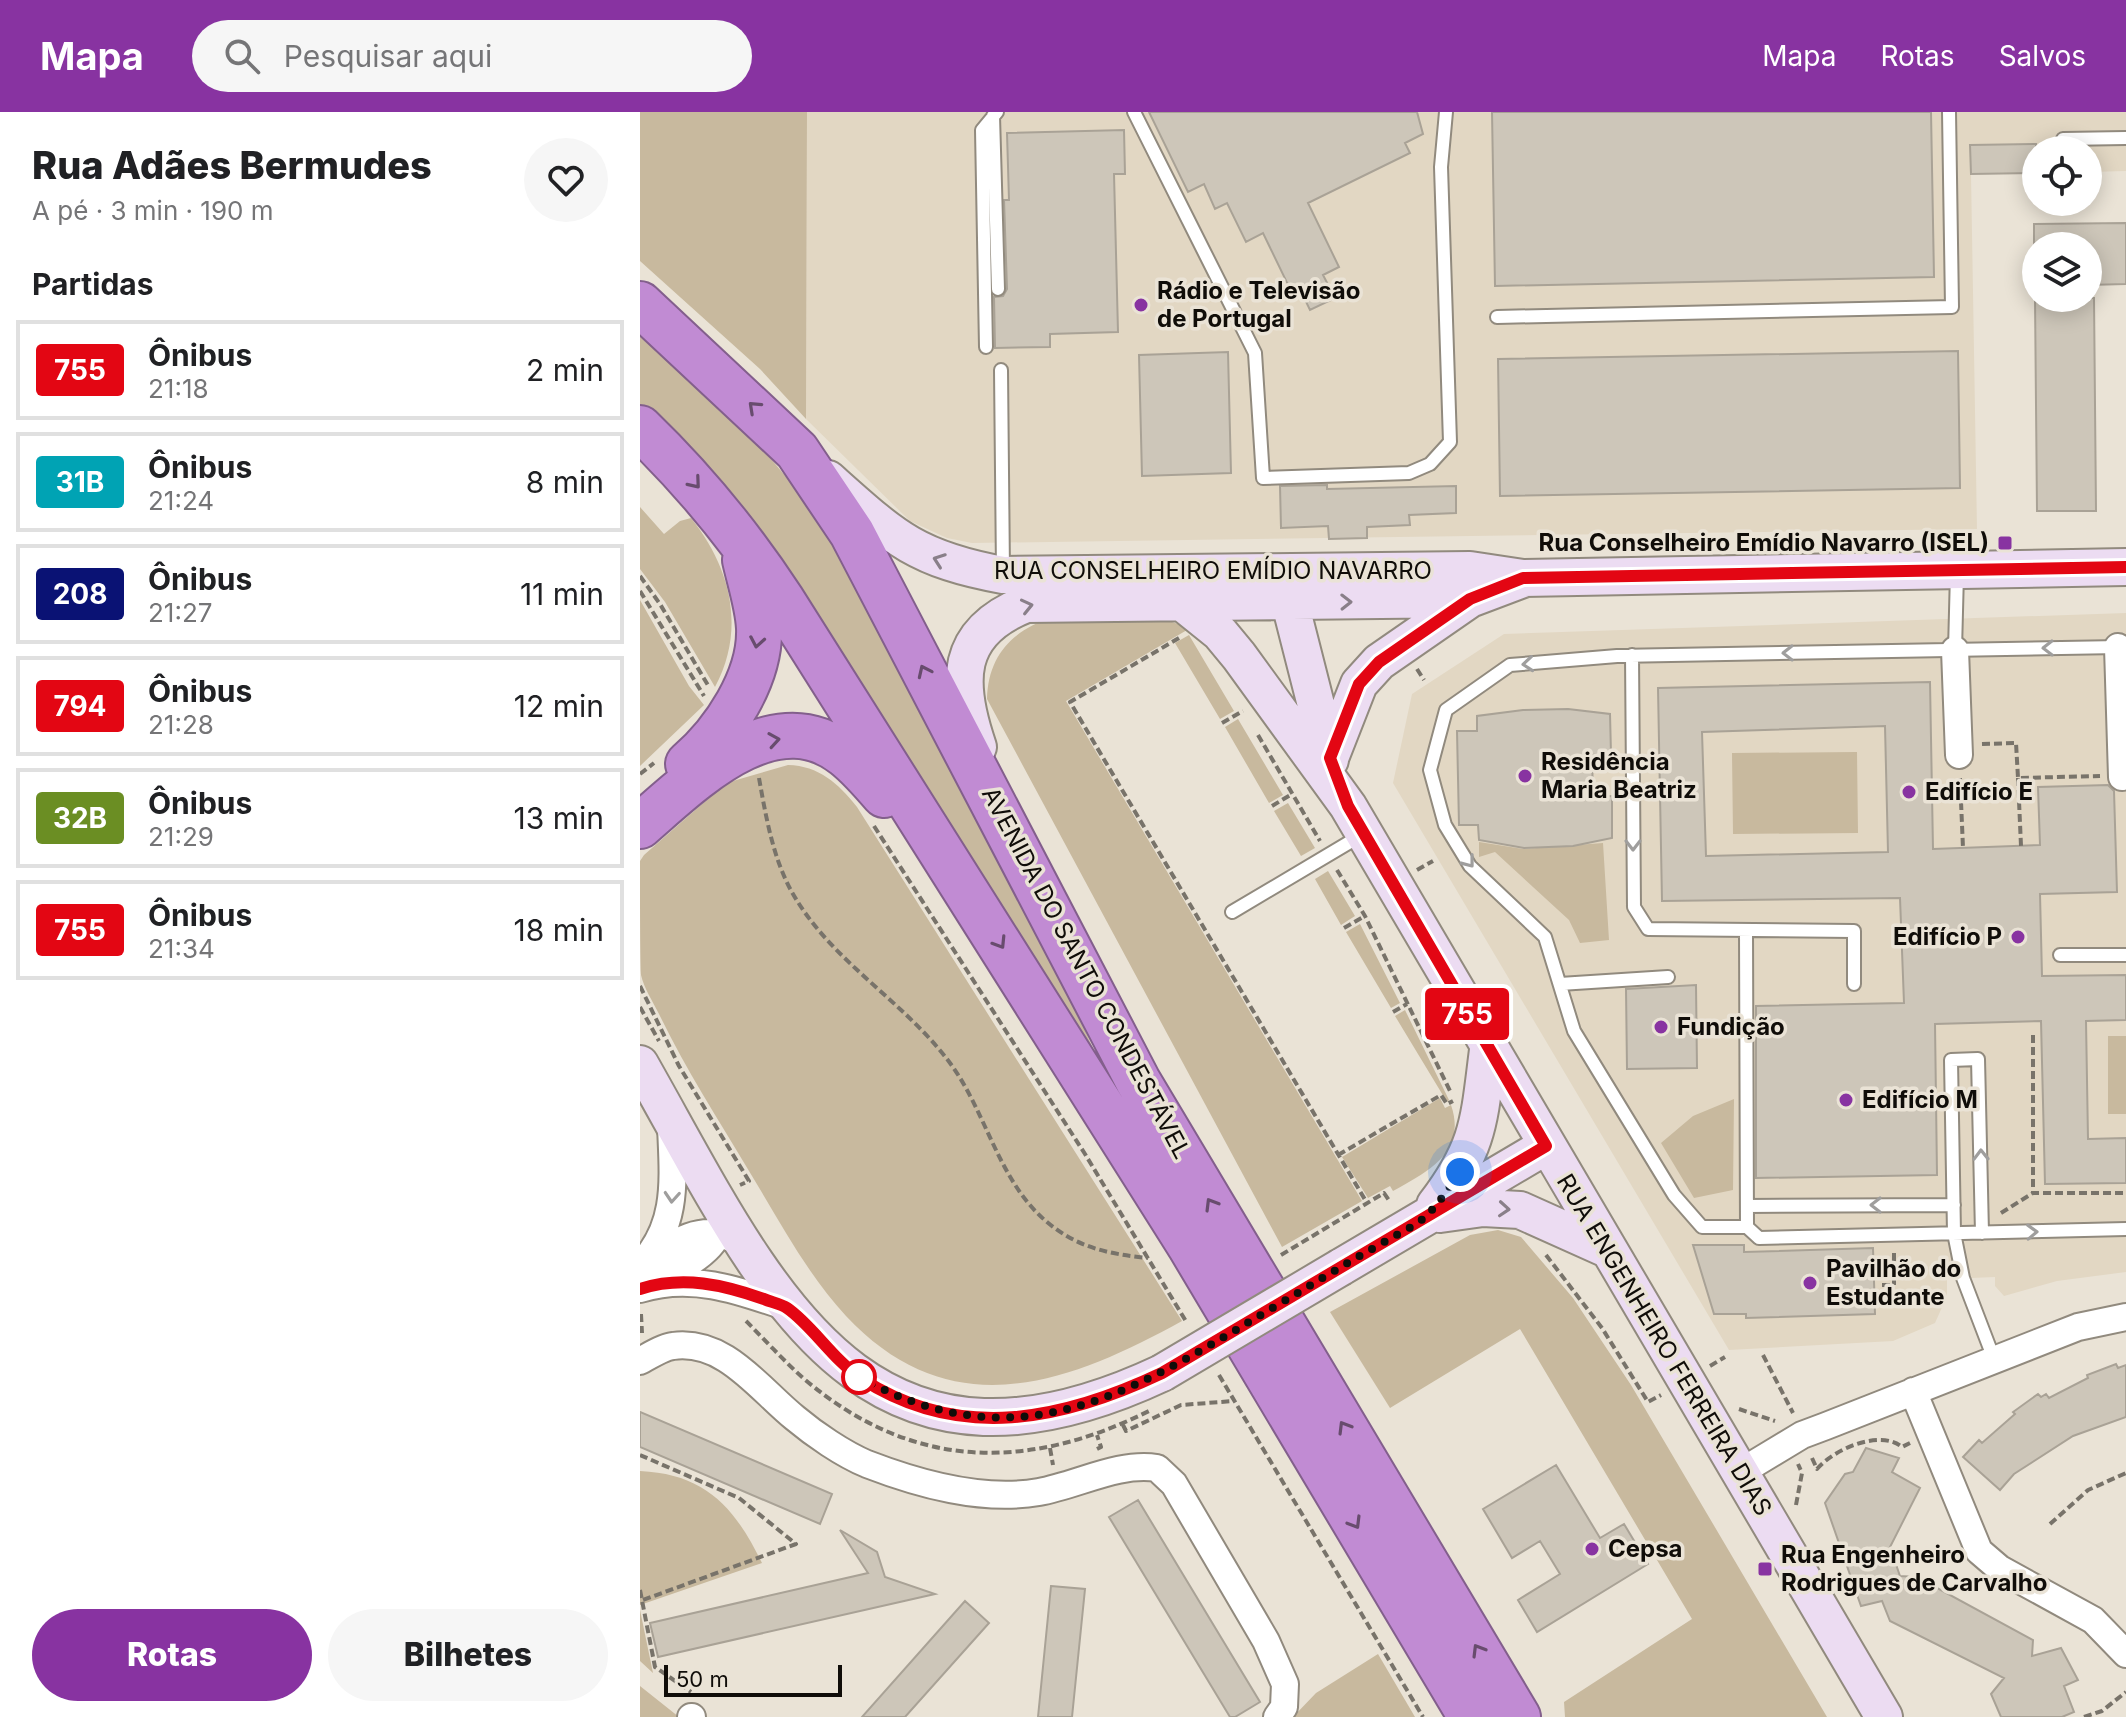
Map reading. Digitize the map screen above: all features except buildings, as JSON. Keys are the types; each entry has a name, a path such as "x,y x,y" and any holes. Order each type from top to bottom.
{"highway":[{"name":"AVENIDA DO SANTO CONDESTÁVEL","path":"640,304 797,451 875,572 943,711 1001,813 1138,1081 1518,1717"},
{"name":"AVENIDA DO SANTO CONDESTÁVEL","path":"640,428 688,475 741,538 1190,1246 1471,1717"},
{"path":"640,826 712,764 736,724 759,629 741,538"},
{"path":"640,803 736,724"},
{"path":"736,724 776,738 799,738 844,753 958,877"}],"street":[{"name":"RUA CONSELHEIRO EMÍDIO NAVARRO","path":"797,451 884,529 920,553 958,567 1003,575 1259,588 1290,603 1470,599 1523,578"},
{"name":"RUA CONSELHEIRO EMÍDIO NAVARRO","path":"1001,813 966,713 962,684 976,637 993,620 1026,604 1052,601 1184,604 1259,588 1470,570 1523,578 2126,567"},
{"name":"RUA ENGENHEIRO FERREIRA DIAS","path":"1259,588 1248,700 1356,820"},
{"path":"1330,758 1359,684 1379,662 1470,599"},
{"name":"RUA ENGENHEIRO FERREIRA DIAS","path":"1290,603 1330,758 1356,820 1607,1249 1701,1375 1739,1473 1884,1717"},
{"path":"1184,604 1220,633 1248,700"},
{"path":"2122,647 2122,777"},
{"path":"1955,650 1959,750"},
{"path":"640,1064 671,1119 727,1197 749,1253 787,1307 820,1343 861,1378 902,1400 950,1414 989,1418 1071,1410 1111,1397 1162,1373 1341,1267 1413,1206 1460,1172 1477,1133 1488,1050"},
{"path":"642,1277 670,1218 673,1193 671,1119"},
{"path":"1413,1206 1546,1146"},
{"path":"642,1277 702,1255 727,1197"},
{"path":"1413,1206 1520,1210 1607,1249"},
{"path":"642,1277 726,1286 787,1307"},
{"path":"1739,1473 1789,1443 1913,1391 2078,1327 2126,1317"},
{"path":"640,1361 672,1346 708,1349 735,1364 796,1419 862,1462 908,1479 968,1492 1035,1493 1126,1468 1157,1468 1174,1484 1266,1641 1285,1684 1284,1707 1277,1717"},
{"path":"1913,1391 1979,1551 2000,1569 2093,1620 2126,1654"}],"lane":[{"path":"1134,112 1255,353 1263,478 1409,473 1430,464 1450,442 1441,167 1446,112"},
{"path":"1497,317 1952,307 1949,112"},
{"path":"995,114 998,289"},
{"path":"986,347 982,130 995,114"},
{"path":"2102,138 2126,138"},
{"path":"1001,370 1003,575"},
{"path":"1955,650 1957,570"},
{"path":"2122,647 1632,655 1510,665 1446,710 1430,770 1451,835 1470,866 1545,937 1574,1031 1674,1195 1702,1227 1747,1227 1759,1238 2126,1229"},
{"path":"1632,655 1634,907 1648,929 1854,931 1854,984"},
{"path":"1232,912 1329,855 1356,820"},
{"path":"1746,930 1747,1227"},
{"path":"2060,955 2126,955"},
{"path":"1560,984 1668,977"},
{"path":"1982,1233 1978,1059 1951,1060 1954,1233 1963,1278 1994,1359"},
{"path":"1747,1206 1954,1205"}],"path":[{"path":"640,576 660,604 704,682 736,724 757,769 778,862 807,917 839,952 925,1032 951,1064 1026,1201 1047,1222 1087,1247 1111,1255 1148,1258"},
{"path":"640,591 711,708 736,724"},
{"path":"1174,641 1070,702 1367,1203"},
{"path":"1222,723 1248,700 1292,794 1365,916 1456,1103"},
{"path":"1959,750 2016,743 2021,846"},
{"path":"640,774 655,762"},
{"path":"2018,778 2092,776"},
{"path":"1961,790 1963,848"},
{"path":"1272,806 1292,794"},
{"path":"873,825 1190,1328"},
{"path":"1344,928 1365,916"},
{"path":"1393,1012 1407,1004"},
{"path":"640,1007 718,1145"},
{"path":"2033,1035 2033,1193"},
{"path":"1338,1155 1441,1095 1447,1104"},
{"path":"1252,1272 1384,1193 1389,1203 1413,1206"},
{"path":"1982,1233 1999,1214 2033,1193 2126,1193"},
{"path":"1882,1285 1894,1285 1895,1235"},
{"path":"1546,1254 1602,1328 1648,1402 1701,1375 1725,1357"},
{"path":"1212,1364 1423,1717"},
{"path":"1123,1424 1126,1431 1181,1405 1234,1401"},
{"path":"1734,1405 1745,1413 1777,1422 1802,1473 1796,1506 1799,1516"},
{"path":"640,1455 739,1498 796,1544 641,1601"},
{"path":"2050,1524 2088,1490 2126,1473"},
{"path":"640,1590 655,1667 695,1711"},
{"path":"2084,1717 2102,1711 2126,1692"}],"shaded area":[{"path":"640,112 807,112 806,419 760,369 640,261"},
{"path":"807,112 2126,112 2126,171 2102,172 2102,136 2022,136 2022,173 1971,174 1977,529 972,543 947,538 910,521 806,419"},
{"path":"640,332 755,440 840,541 1061,978 1112,1090 640,415"},
{"path":"640,507 664,534 680,521 691,518 716,557 730,600 732,621 725,665 715,687 665,602 640,569"},
{"path":"640,600 689,686 704,705 640,766"},
{"path":"2126,613 2126,1272 2057,1281 2004,1296 1995,1286 1995,1277 1947,1279 1947,1296 1935,1323 1893,1341 1729,1350 1393,783 1412,694 1504,634"},
{"path":"1053,617 1144,617 1177,624 1187,630 1066,701 1362,1201 1282,1247 987,699 992,670 1005,647 1026,629"},
{"path":"1189,635 1234,711 1220,719 1175,643"},
{"path":"1238,719 1283,795 1269,803 1225,727"},
{"path":"1857,752 1858,833 1733,834 1732,753"},
{"path":"788,765 827,777 857,807 1182,1321 1096,1363 1053,1377 1011,1384 968,1383 927,1373 886,1351 846,1316 806,1265 691,1074 641,975 640,861 644,855 726,783"},
{"path":"1288,803 1315,848 1301,856 1274,811"},
{"path":"1479,842 1523,849 1603,843 1609,940 1580,943 1569,920 1495,852 1479,857"},
{"path":"1328,871 1355,916 1341,925 1315,879"},
{"path":"1360,924 1400,1003 1391,1008 1346,932"},
{"path":"1405,1010 1449,1100 1447,1102 1395,1016"},
{"path":"2108,1036 2126,1036 2126,1114 2108,1114"},
{"path":"1440,1098 1445,1108 1451,1105 1455,1121 1454,1135 1442,1158 1420,1176 1393,1191 1390,1186 1368,1198 1342,1157"},
{"path":"1734,1099 1733,1190 1694,1198 1661,1143 1693,1116"},
{"path":"1498,1230 1521,1237 1573,1298 1631,1385 1827,1717 1565,1717 1564,1702 1692,1619 1520,1329 1390,1408 1330,1312 1470,1235"},
{"path":"640,1471 683,1479 716,1498 741,1526 762,1563 640,1605"},
{"path":"640,1610 653,1673 640,1661"},
{"path":"1378,1654 1415,1717 1293,1717 1316,1693"},
{"path":"640,1686 679,1717 640,1717"}],"bus line":[{"name":"755","path":"640,1289 669,1283 704,1283 726,1286 787,1307 820,1343 861,1378 902,1400 950,1414 989,1418 1029,1417 1071,1410 1111,1397 1162,1373 1546,1146 1348,806 1330,758 1359,684 1379,662 1470,599 1523,578 2126,567"}],"place":[{"name":"Rádio e Televisão de Portugal","path":"1141,305"},
{"name":"Rua Conselheiro Emídio Navarro (ISEL)","path":"2005,543"},
{"name":"Residência Maria Beatriz","path":"1525,776"},
{"name":"Edifício E","path":"1909,792"},
{"name":"Edifício P","path":"2018,937"},
{"name":"Fundição","path":"1661,1027"},
{"name":"Edifício M","path":"1846,1100"},
{"name":"Pavilhão do Estudante","path":"1810,1283"},
{"name":"Cepsa","path":"1592,1549"},
{"name":"Rua Engenheiro Rodrigues de Carvalho","path":"1765,1569"}],"route":[{"path":"859,1377 902,1400 950,1414 989,1418 1029,1417 1071,1410 1111,1397 1162,1373 1427,1216 1460,1172"}]}
